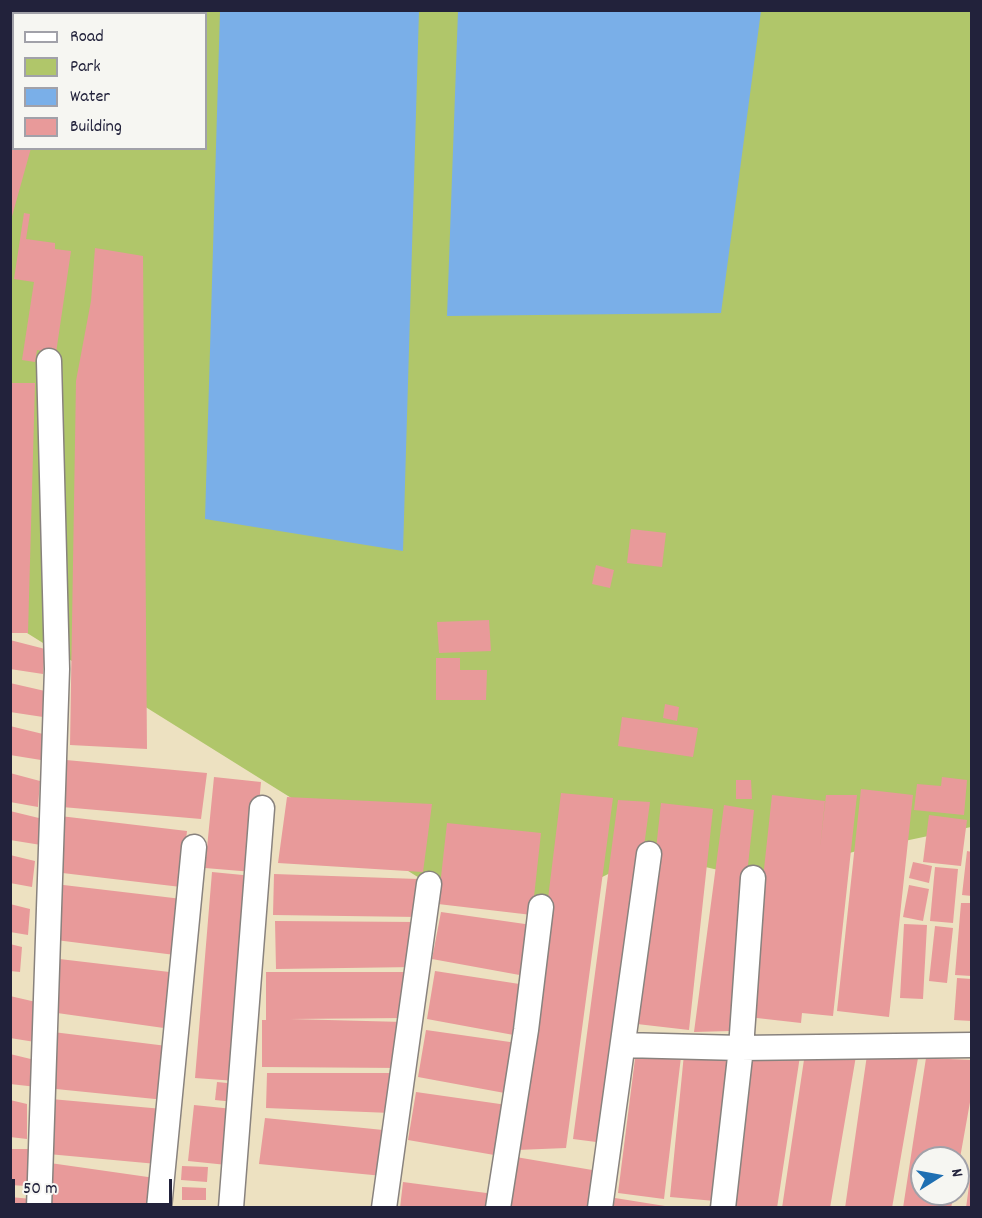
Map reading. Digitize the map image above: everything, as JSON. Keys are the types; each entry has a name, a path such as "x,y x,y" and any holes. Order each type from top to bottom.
{"street":[{"path":"39,1208 57,669 49,361"},
{"path":"231,1208 262,808"},
{"path":"159,1208 194,847"},
{"path":"600,1208 649,854"},
{"path":"723,1208 741,1048 753,878"},
{"path":"384,1208 429,884"},
{"path":"498,1208 526,1030 541,907"},
{"path":"622,1046 741,1048 972,1045"}],"green space":[{"path":"10,11 971,11 971,827 857,851 753,878 649,854 541,907 429,884 11,623"}],"water":[{"path":"220,11 419,11 403,551 205,519"},
{"path":"458,11 761,11 721,313 447,316"}],"building":[{"path":"10,135 12,136 12,150 30,150 11,220"},
{"path":"24,213 30,214 26,239 55,243 55,249 71,251 56,353 37,350 35,362 22,360 34,282 14,279"},
{"path":"95,248 143,256 147,749 70,745 76,381 91,301"},
{"path":"10,383 35,383 28,633 10,633"},
{"path":"631,529 666,533 662,567 627,563"},
{"path":"596,565 614,570 610,588 592,584"},
{"path":"489,620 491,651 439,653 437,622"},
{"path":"10,640 45,649 43,674 10,669"},
{"path":"436,658 460,658 460,670 487,670 486,700 436,700"},
{"path":"10,683 45,691 43,717 10,712"},
{"path":"665,704 679,707 677,721 663,718"},
{"path":"622,717 698,728 693,757 618,746"},
{"path":"10,726 43,734 41,760 10,755"},
{"path":"66,760 207,773 201,819 62,807"},
{"path":"10,773 40,781 38,807 10,802"},
{"path":"214,777 261,782 253,872 205,868"},
{"path":"942,777 967,780 964,815 914,810 917,784 941,786"},
{"path":"736,780 751,780 752,799 736,799"},
{"path":"861,789 913,795 889,1017 837,1011"},
{"path":"561,793 613,798 566,1148 517,1150"},
{"path":"772,795 825,801 820,848 826,795 857,795 833,1016 802,1013 801,1023 748,1017"},
{"path":"287,797 432,804 423,872 278,863"},
{"path":"618,800 650,802 604,1143 573,1139"},
{"path":"661,803 713,809 689,1030 637,1024"},
{"path":"724,805 754,810 730,1031 694,1032"},
{"path":"10,811 43,819 41,845 10,840"},
{"path":"929,815 967,820 961,866 923,862"},
{"path":"60,816 187,831 181,887 54,872"},
{"path":"447,823 541,833 532,915 438,904"},
{"path":"967,851 972,852 972,896 962,895"},
{"path":"10,855 35,861 32,887 10,883"},
{"path":"913,862 932,866 929,883 909,878"},
{"path":"935,867 958,869 953,923 930,921"},
{"path":"212,872 253,876 236,1081 195,1078"},
{"path":"274,874 418,879 418,917 273,915"},
{"path":"55,884 182,899 175,955 48,939"},
{"path":"909,885 929,889 923,921 903,917"},
{"path":"961,903 972,903 972,976 955,975"},
{"path":"10,904 30,909 28,935 10,932"},
{"path":"441,912 532,925 525,976 432,959"},
{"path":"275,921 417,922 415,967 276,969"},
{"path":"904,924 927,925 923,999 900,998"},
{"path":"935,926 953,928 947,983 929,981"},
{"path":"10,944 22,947 20,972 10,971"},
{"path":"51,958 178,973 171,1029 50,1012"},
{"path":"435,971 526,985 519,1036 427,1019"},
{"path":"266,972 407,972 405,1018 290,1019 404,1022 402,1068 262,1067 262,1020 266,1020"},
{"path":"957,978 972,979 972,1021 954,1020"},
{"path":"10,996 36,1002 35,1042 10,1038"},
{"path":"426,1030 517,1043 510,1094 418,1077"},
{"path":"53,1032 167,1046 165,1100 46,1088"},
{"path":"636,1051 681,1057 664,1199 618,1193"},
{"path":"805,1053 856,1056 830,1208 782,1208"},
{"path":"10,1054 39,1061 37,1087 10,1084"},
{"path":"684,1054 730,1059 715,1201 670,1197"},
{"path":"867,1055 918,1058 892,1208 845,1208"},
{"path":"747,1056 800,1056 777,1208 729,1208"},
{"path":"926,1058 972,1060 972,1091 962,1146 913,1146"},
{"path":"267,1073 396,1073 391,1113 266,1108"},
{"path":"217,1082 237,1084 235,1102 215,1100"},
{"path":"416,1092 507,1105 500,1156 408,1140"},
{"path":"51,1099 163,1109 157,1164 48,1154"},
{"path":"10,1100 27,1104 27,1139 10,1137"},
{"path":"194,1105 233,1109 227,1165 188,1161"},
{"path":"265,1118 393,1131 383,1176 259,1164"},
{"path":"10,1149 32,1149 26,1186 10,1185"},
{"path":"510,1156 604,1172 596,1208 507,1208"},
{"path":"910,1162 910,1206 951,1206 951,1208 903,1208"},
{"path":"50,1163 155,1178 151,1208 48,1208"},
{"path":"182,1166 208,1167 207,1182 181,1180"},
{"path":"970,1178 972,1208 966,1208 970,1206"},
{"path":"403,1182 494,1194 492,1208 400,1208"},
{"path":"182,1187 206,1188 206,1200 182,1200"},
{"path":"10,1197 32,1199 31,1208 10,1208"},
{"path":"615,1198 665,1206 665,1208 613,1208"}]}
